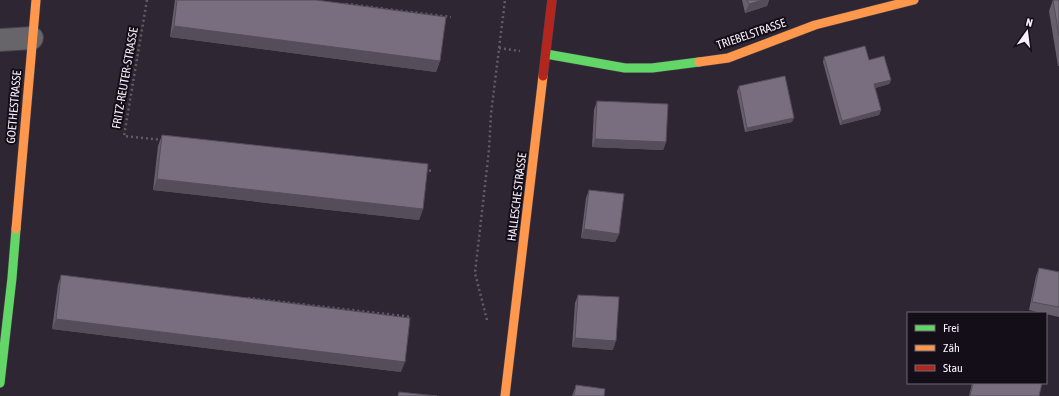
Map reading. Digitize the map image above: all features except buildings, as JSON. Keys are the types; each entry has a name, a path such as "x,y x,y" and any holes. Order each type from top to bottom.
{"street":[{"name":"GOETHESTRASSE","path":"0,383 12,278 36,0"},
{"name":"HALLESCHE STRASSE","path":"505,396 552,0"},
{"name":"TRIEBELSTRASSE","path":"546,54 625,68 652,68 728,58 815,25 914,0"},
{"path":"0,40 32,38"}],"path":[{"name":"FRITZ-REUTER-STRASSE","path":"147,0 124,136 164,140"},
{"path":"488,325 475,273 489,150 491,114 505,0"},
{"path":"344,4 451,17"},
{"path":"418,170 434,171"},
{"path":"241,297 412,317"}],"traffic: fast":[{"path":"546,54 625,68 652,68 699,62"},
{"path":"0,383 16,229"}],"traffic: slow":[{"path":"16,229 36,0"},
{"path":"699,62 728,58 815,25 914,0"},
{"path":"505,396 543,76"}],"traffic: jam":[{"path":"543,76 552,0"}]}
